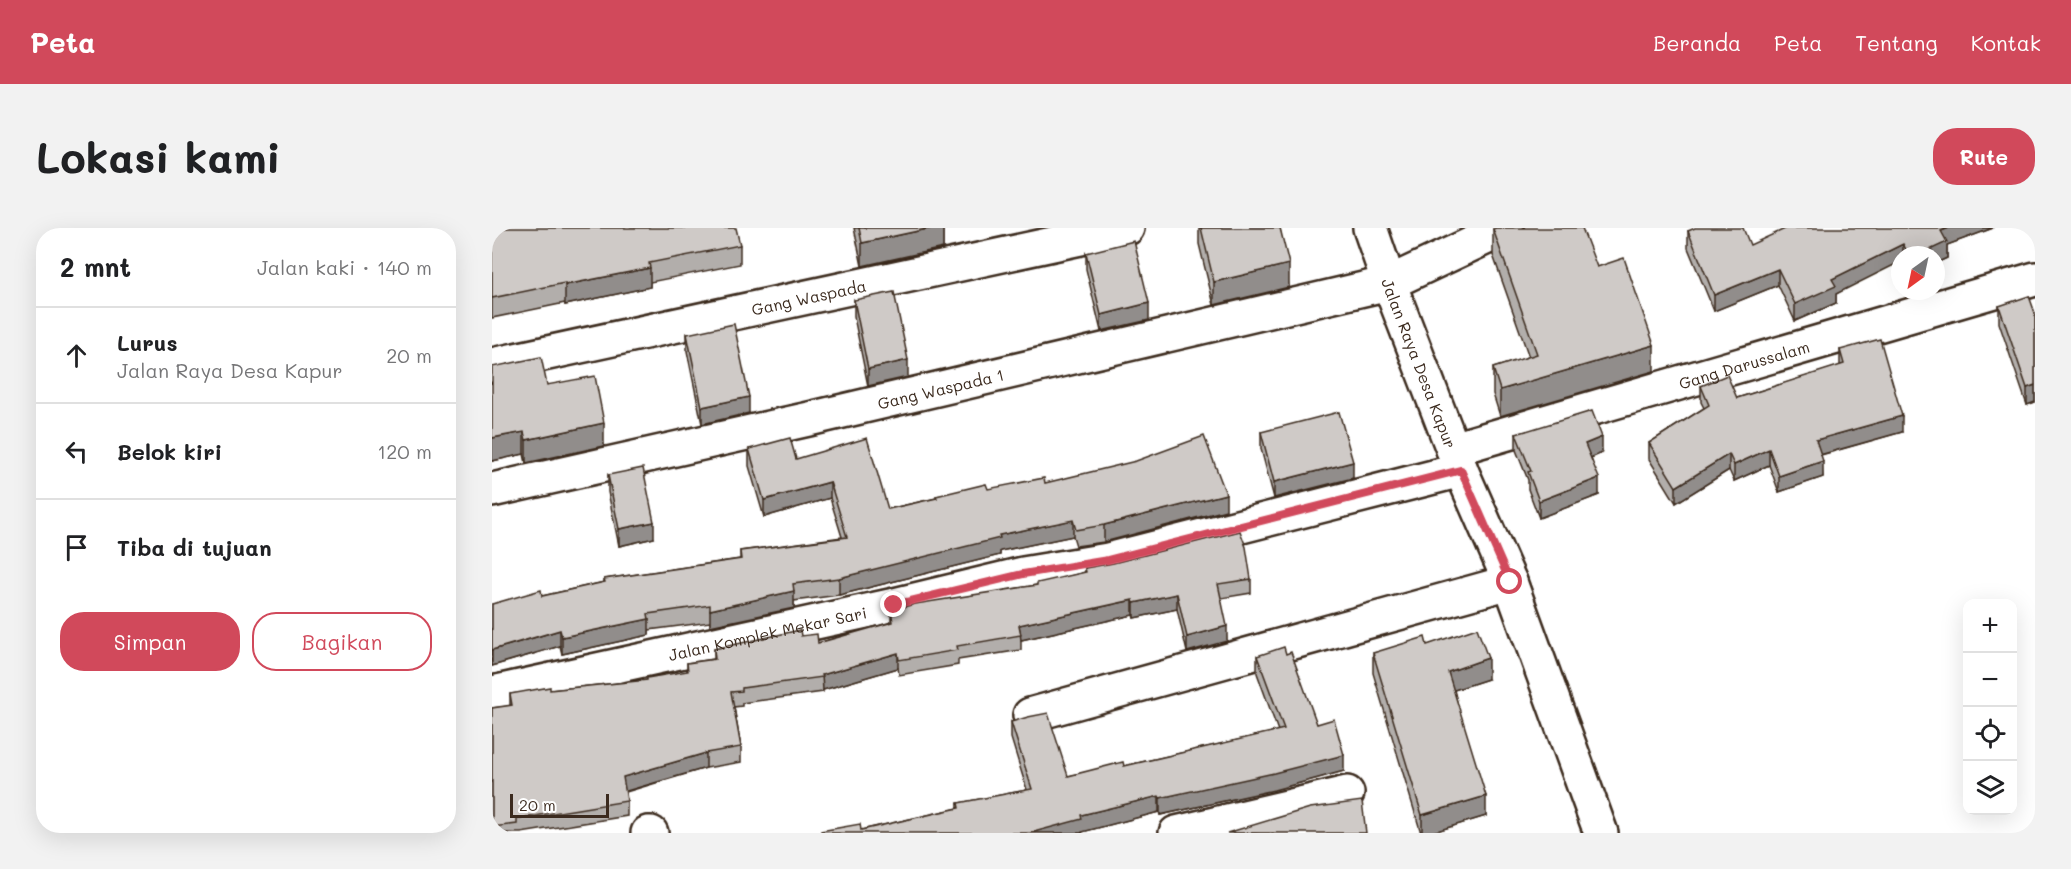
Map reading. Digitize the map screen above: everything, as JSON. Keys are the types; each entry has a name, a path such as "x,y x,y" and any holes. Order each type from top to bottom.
{"street":[{"name":"Gang Waspada","path":"492,365 1127,228"},
{"name":"Jalan Raya Desa Kapur","path":"1370,228 1457,459 1510,582 1601,833"},
{"name":"Gang Waspada 1","path":"492,490 809,419 1389,283 1506,228"},
{"name":"Gang Darussalam","path":"1457,459 2035,279"},
{"name":"Jalan Komplek Mekar Sari","path":"492,693 894,605 1023,574 1108,560 1457,459"},
{"path":"1029,715 1510,582"},
{"path":"1176,833 1347,793"}],"building":[{"path":"492,228 736,228 740,245 649,263 650,268 492,298"},
{"path":"859,228 932,228 862,243"},
{"path":"1201,228 1280,228 1289,264 1214,282"},
{"path":"1582,228 1597,267 1624,258 1654,345 1500,390 1493,368 1537,354 1493,229"},
{"path":"1695,228 1743,228 1750,245 1787,228 1949,228 1941,231 1947,242 1938,246 1904,246 1903,244 1891,246 1891,250 1832,279 1836,286 1795,304 1778,269 1714,295 1688,231"},
{"path":"1134,241 1149,303 1101,315 1086,253"},
{"path":"894,292 908,360 868,369 854,300"},
{"path":"2029,296 2035,313 2035,385 2027,388 1999,306"},
{"path":"734,324 749,397 702,407 687,334"},
{"path":"1880,339 1902,416 1816,440 1823,461 1779,476 1769,449 1734,465 1729,454 1676,487 1649,443 1709,405 1701,386 1727,375 1737,398 1844,364 1840,350"},
{"path":"541,357 547,385 595,376 604,423 526,440 524,432 492,438 492,367"},
{"path":"1592,411 1602,437 1585,444 1599,478 1539,501 1528,472 1531,471 1516,434"},
{"path":"1339,412 1353,462 1274,482 1261,432"},
{"path":"1204,436 1226,494 1104,525 1076,530 1073,520 999,535 1000,538 839,578 793,584 794,591 710,610 710,605 648,614 649,619 562,637 560,630 492,650 492,604 541,590 542,596 605,582 604,579 741,559 740,551 847,537 830,482 764,500 749,449 790,438 796,459 867,438 888,509 986,484 988,489 1044,478 1045,483 1136,461"},
{"path":"643,468 654,522 619,529 608,475"},
{"path":"1240,531 1246,547 1251,579 1218,584 1227,626 1187,637 1177,594 1134,603 1133,600 1019,625 1021,635 957,646 958,650 899,660 898,653 822,675 823,677 742,688 742,691 731,692 741,747 706,753 623,777 627,801 517,819 517,824 492,827 492,708 512,705 510,694 550,687 550,690 647,680 647,678 688,671 687,663 715,659 714,649 800,630 801,636 817,634 818,643 893,622 891,610 915,604 1037,585 1037,583 1086,572 1085,568"},
{"path":"1477,628 1488,658 1448,672 1486,796 1422,815 1373,653 1425,637 1427,645"},
{"path":"1284,647 1286,654 1291,652 1317,724 1334,719 1344,755 1274,773 1160,798 1159,796 1081,815 1082,819 1030,833 821,833 821,831 860,824 861,830 959,808 958,803 1032,789 1011,722 1028,717 1048,713 1068,776 1123,762 1124,766 1284,729 1257,656"},
{"path":"1362,801 1366,833 1227,833 1310,808"}],"route":[{"path":"894,605 1023,574 1108,560 1461,470 1510,582"}]}
